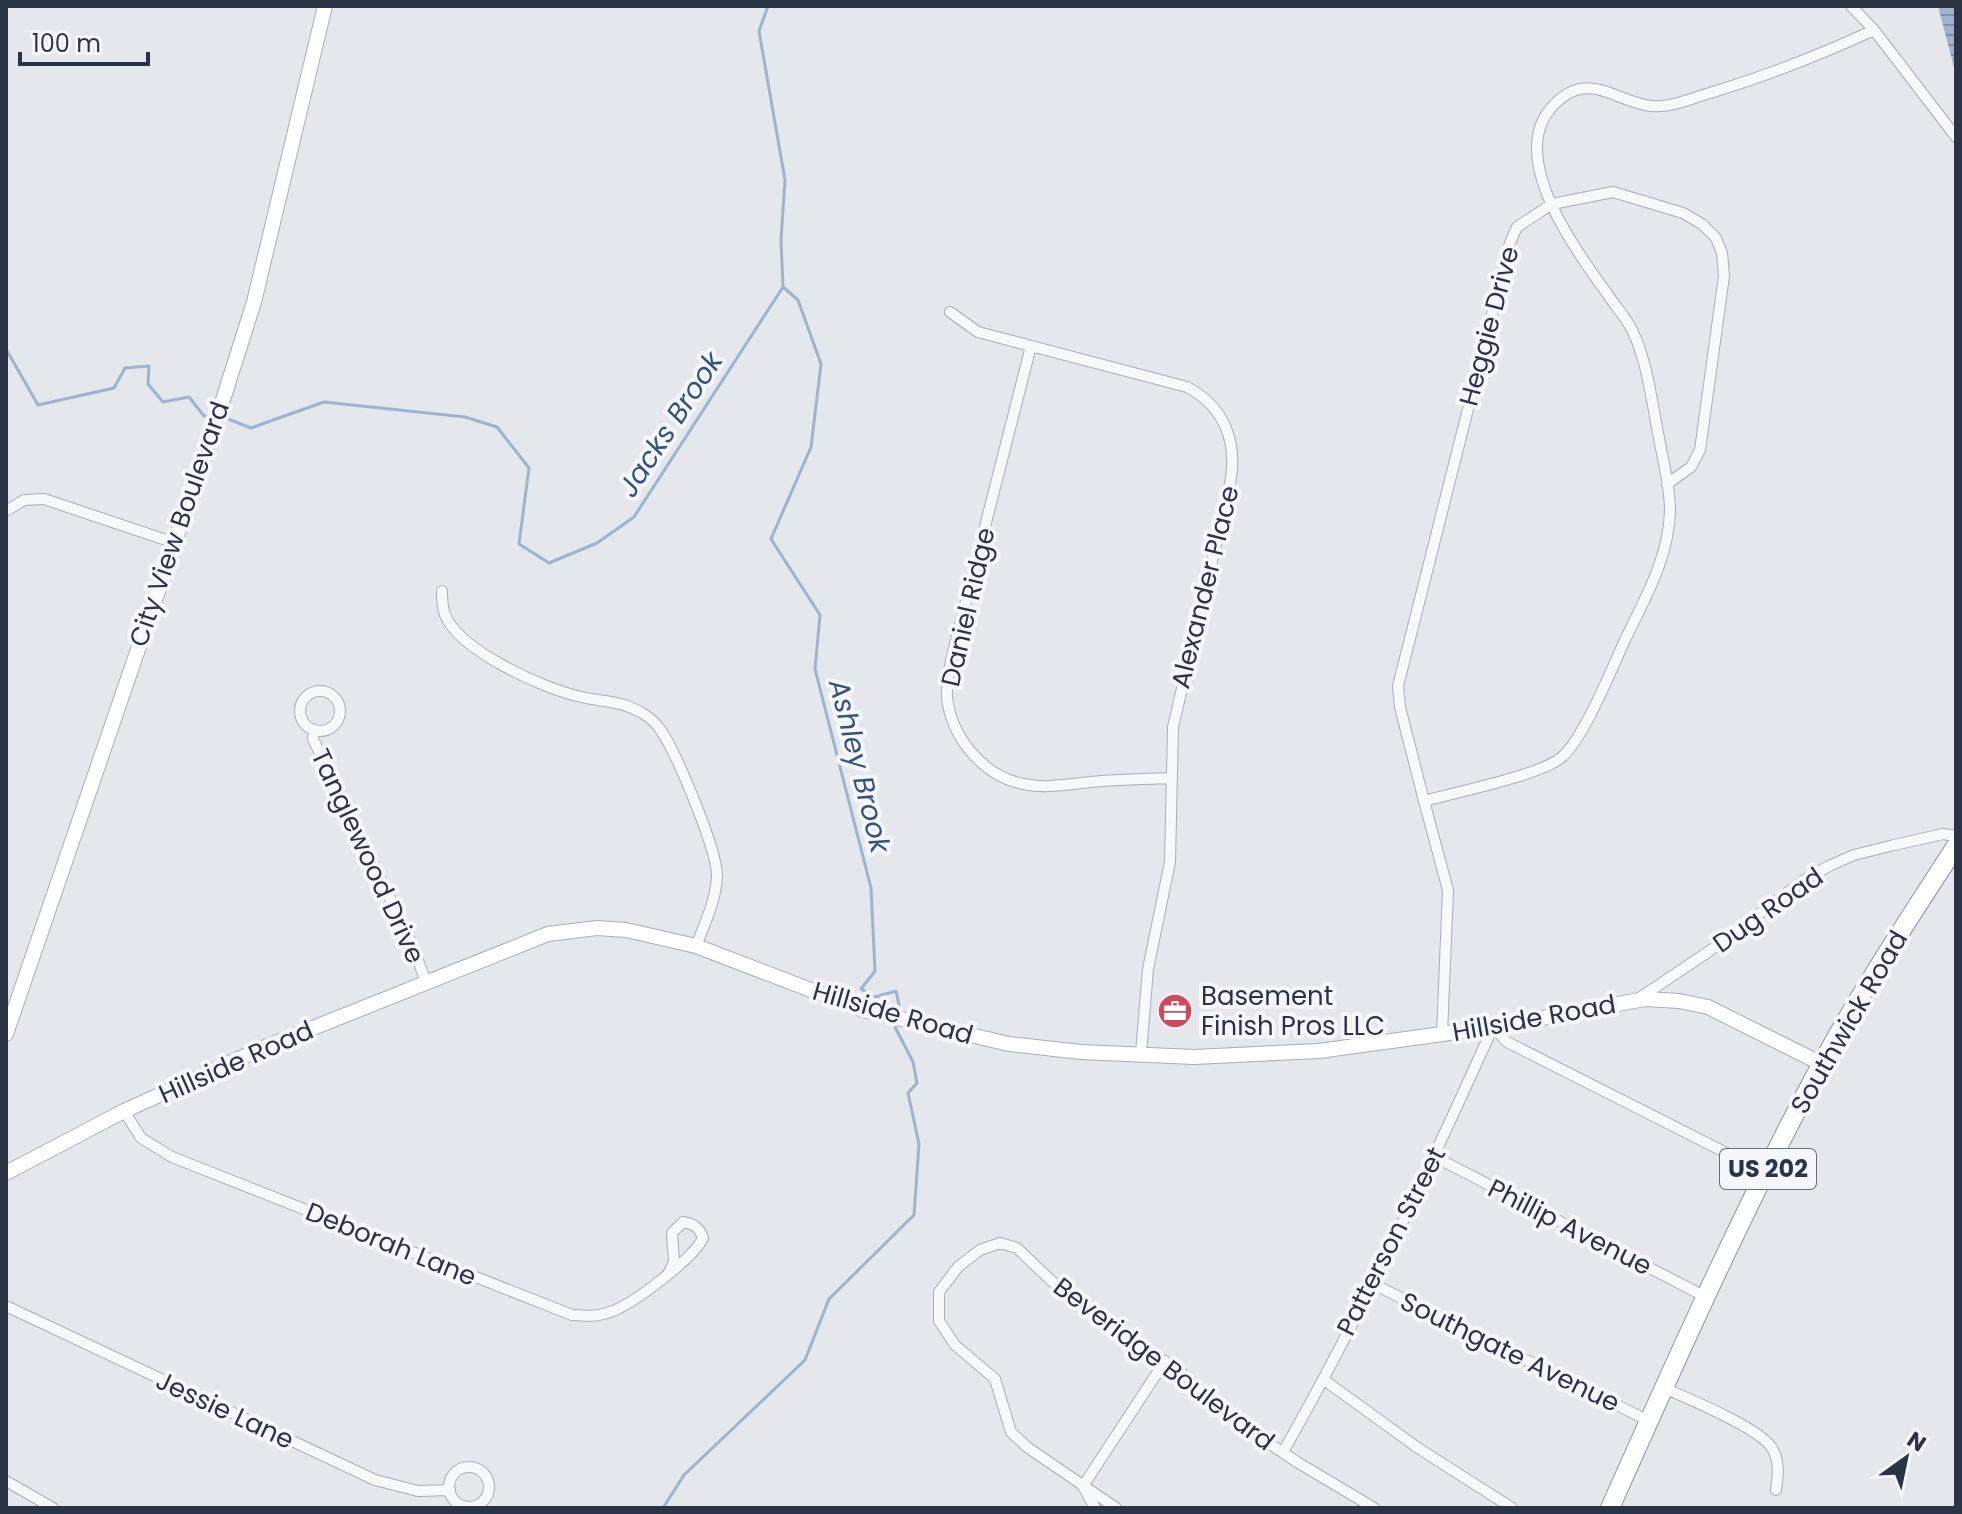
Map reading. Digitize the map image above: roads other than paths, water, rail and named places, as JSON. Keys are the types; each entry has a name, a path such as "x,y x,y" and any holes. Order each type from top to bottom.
{"highway":[{"name":"Southwick Road","path":"1610,1508 1706,1297 1822,1064 1865,988 1956,846"}],"street":[{"name":"City View Boulevard","path":"6,1034 254,302 325,6"},
{"path":"1851,6 1874,30 1956,137"},
{"path":"1424,801 1533,771 1565,754 1593,708 1658,571 1667,545 1670,507 1667,484 1648,384 1633,331 1589,269 1552,204 1538,172 1535,142 1545,116 1566,96 1594,89 1650,106 1672,104 1767,75 1874,30"},
{"name":"Heggie Drive","path":"1442,1034 1448,890 1400,707 1398,686 1510,243 1517,227 1552,204 1570,198 1613,192 1683,213 1702,224 1716,238 1722,253 1724,276 1700,450 1691,467 1667,484"},
{"name":"Alexander Place","path":"950,312 972,330 1187,387 1209,402 1228,429 1233,449 1233,469 1177,704 1172,738 1170,862 1148,969 1141,1053"},
{"name":"Daniel Ridge","path":"1031,346 951,660 947,694 952,718 961,739 982,762 1000,775 1024,784 1061,786 1092,781 1171,778"},
{"path":"6,511 24,500 44,499 172,542"},
{"path":"442,591 446,616 454,628 504,666 577,696 626,705 657,725 674,758 714,857 715,889 696,946"},
{"name":"Tanglewood Drive","path":"314,730 313,739 411,942 426,982"},
{"name":"Dug Road","path":"1637,1001 1807,878 1831,865 1854,855 1894,845 1943,834 1956,836"},
{"name":"Hillside Road","path":"6,1173 124,1111 258,1050 548,934 597,928 626,930 696,946 880,1014 1009,1044 1081,1052 1194,1057 1305,1052 1493,1027 1662,999 1696,1003 1727,1015 1822,1064"},
{"path":"1493,1027 1507,1042 1766,1173"},
{"name":"Patterson Street","path":"1283,1452 1324,1380 1435,1157 1493,1027"},
{"name":"Deborah Lane","path":"124,1111 141,1138 172,1157 572,1315 594,1316 617,1309 669,1272 699,1248 703,1238 700,1229 693,1224 683,1222 672,1233 674,1262 669,1272"},
{"name":"Phillip Avenue","path":"1435,1157 1706,1297"},
{"name":"Beveridge Boulevard","path":"1083,1486 1027,1447 1011,1432 995,1379 955,1345 939,1321 939,1292 958,1267 988,1246 1003,1243 1013,1246 1074,1300 1187,1377 1225,1414 1374,1508"},
{"name":"Southgate Avenue","path":"1371,1283 1649,1421"},
{"name":"Jessie Lane","path":"6,1306 375,1480 418,1491 450,1490"},
{"path":"1083,1486 1165,1361"},
{"path":"1324,1380 1418,1448 1512,1508"},
{"path":"1664,1388 1748,1429 1771,1445 1779,1463 1776,1490"},
{"path":"6,1481 53,1508"},
{"path":"1083,1486 1095,1508"},
{"path":"1083,1486 1116,1508"}],"water":[{"path":"1938,6 1956,6 1956,75"}],"waterway":[{"name":"Jacks Brook","path":"223,417 251,428 324,402 465,417 497,427 529,468 519,544 549,563 597,543 634,517 783,287 781,240 785,180 759,31 768,6"},
{"name":"Ashley Brook","path":"783,287 798,300 821,364 811,447 771,539 820,615 815,669 871,888 875,971 861,989 875,997 896,991 900,1010"},
{"name":"Jacks Brook","path":"6,349 38,405 114,388 125,368 149,366 148,384 163,402 189,397 204,416 211,416"},
{"name":"Ashley Brook","path":"663,1508 684,1475 805,1360 829,1299 914,1215 919,1144 908,1093 917,1083 913,1062 895,1027"}],"place":[{"name":"Basement Finish Pros LLC","path":"1175,1011"}]}
